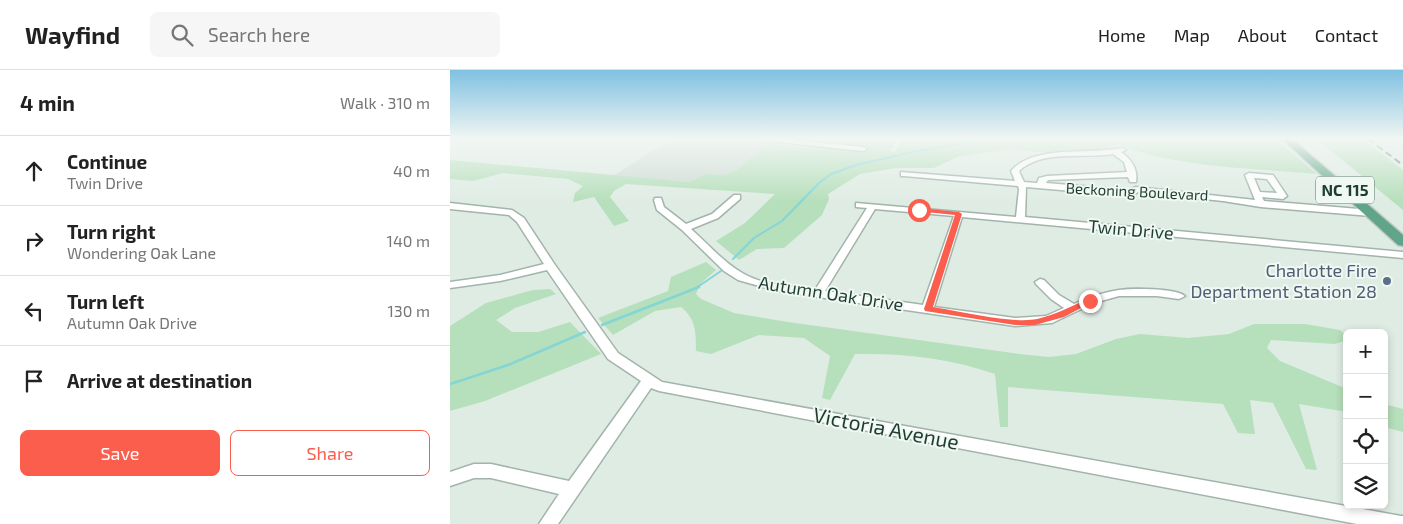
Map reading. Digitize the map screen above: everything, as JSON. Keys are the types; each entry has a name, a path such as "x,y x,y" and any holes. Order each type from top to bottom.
{"main road":[{"name":"NC 115","path":"1312,160 1403,242"},
{"name":"NC 115","path":"1325,160 1403,229"}],"street":[{"path":"1020,220 1023,189 1015,170 1027,160"},
{"path":"1127,160 1136,189"},
{"name":"Beckoning Boulevard","path":"904,174 1126,193 1131,193 1136,189 1261,204 1371,213"},
{"path":"1041,186 1042,180 1047,178 1132,174"},
{"path":"1256,194 1261,204"},
{"path":"685,228 715,216 737,198"},
{"name":"Autumn Oak Drive","path":"658,200 660,208 685,228 720,263 742,278 776,288 1015,322 1035,322 1062,315 1072,308 1104,296 1119,293 1157,293 1179,296"},
{"name":"Twin Drive","path":"859,205 1403,255"},
{"name":"Victoria Avenue","path":"450,206 512,213 521,220 550,266 613,356 659,386 1401,524"},
{"path":"819,293 873,206"},
{"path":"928,309 959,214"},
{"path":"450,285 500,278 550,266"},
{"path":"1040,282 1054,297 1072,308"},
{"path":"548,524 649,380"},
{"path":"450,480 474,472 490,471 571,490"}],"shaded area":[{"path":"638,160 748,160 736,171 723,175 705,174 689,182 613,176"}],"green space":[{"path":"450,160 689,182 705,174 723,175 736,171 748,160 951,160 934,168 896,168 860,174 828,194 829,199 822,215 784,248 757,249 739,260 716,241 745,223 775,194 626,184 614,191 610,197 629,221 614,226 594,197 573,202 575,193 583,186 568,179 503,173 473,181 450,179"},
{"path":"1178,160 1301,160 1317,174 1215,166"},
{"path":"1343,160 1390,160 1403,170 1403,210"},
{"path":"706,262 716,270 700,284 696,294 701,299 734,313 1049,357 1076,354 1116,339 1140,334 1188,338 1229,334 1254,324 1305,324 1340,330 1343,333 1343,341 1335,344 1271,340 1267,348 1280,361 1343,387 1343,411 1299,404 1317,470 1306,469 1273,403 1250,400 1255,434 1238,433 1223,404 1008,387 1008,427 1000,427 995,374 943,360 890,354 855,354 830,400 822,398 830,356 804,338 759,335 711,354 696,351 694,326 690,316 681,307 655,311 613,335 598,318 668,291 671,277"},
{"path":"550,289 556,294 515,308 496,320 512,332 538,332 570,322 601,354 485,401 450,411 450,326 486,303 533,290"},
{"path":"1388,405 1403,409 1403,432 1388,428"}],"waterway":[{"path":"733,259 754,238 782,221 819,183 831,174 877,160"},
{"path":"696,288 721,271"},
{"path":"602,325 699,287"},
{"path":"450,384 508,365 585,332"}],"railway":[{"path":"1397,160 1403,165"}],"place":[{"name":"Charlotte Fire Department Station 28","path":"1387,281"}],"route":[{"path":"919,210 959,214 928,309 1015,322 1035,322 1062,315 1072,308 1090,301"}]}
